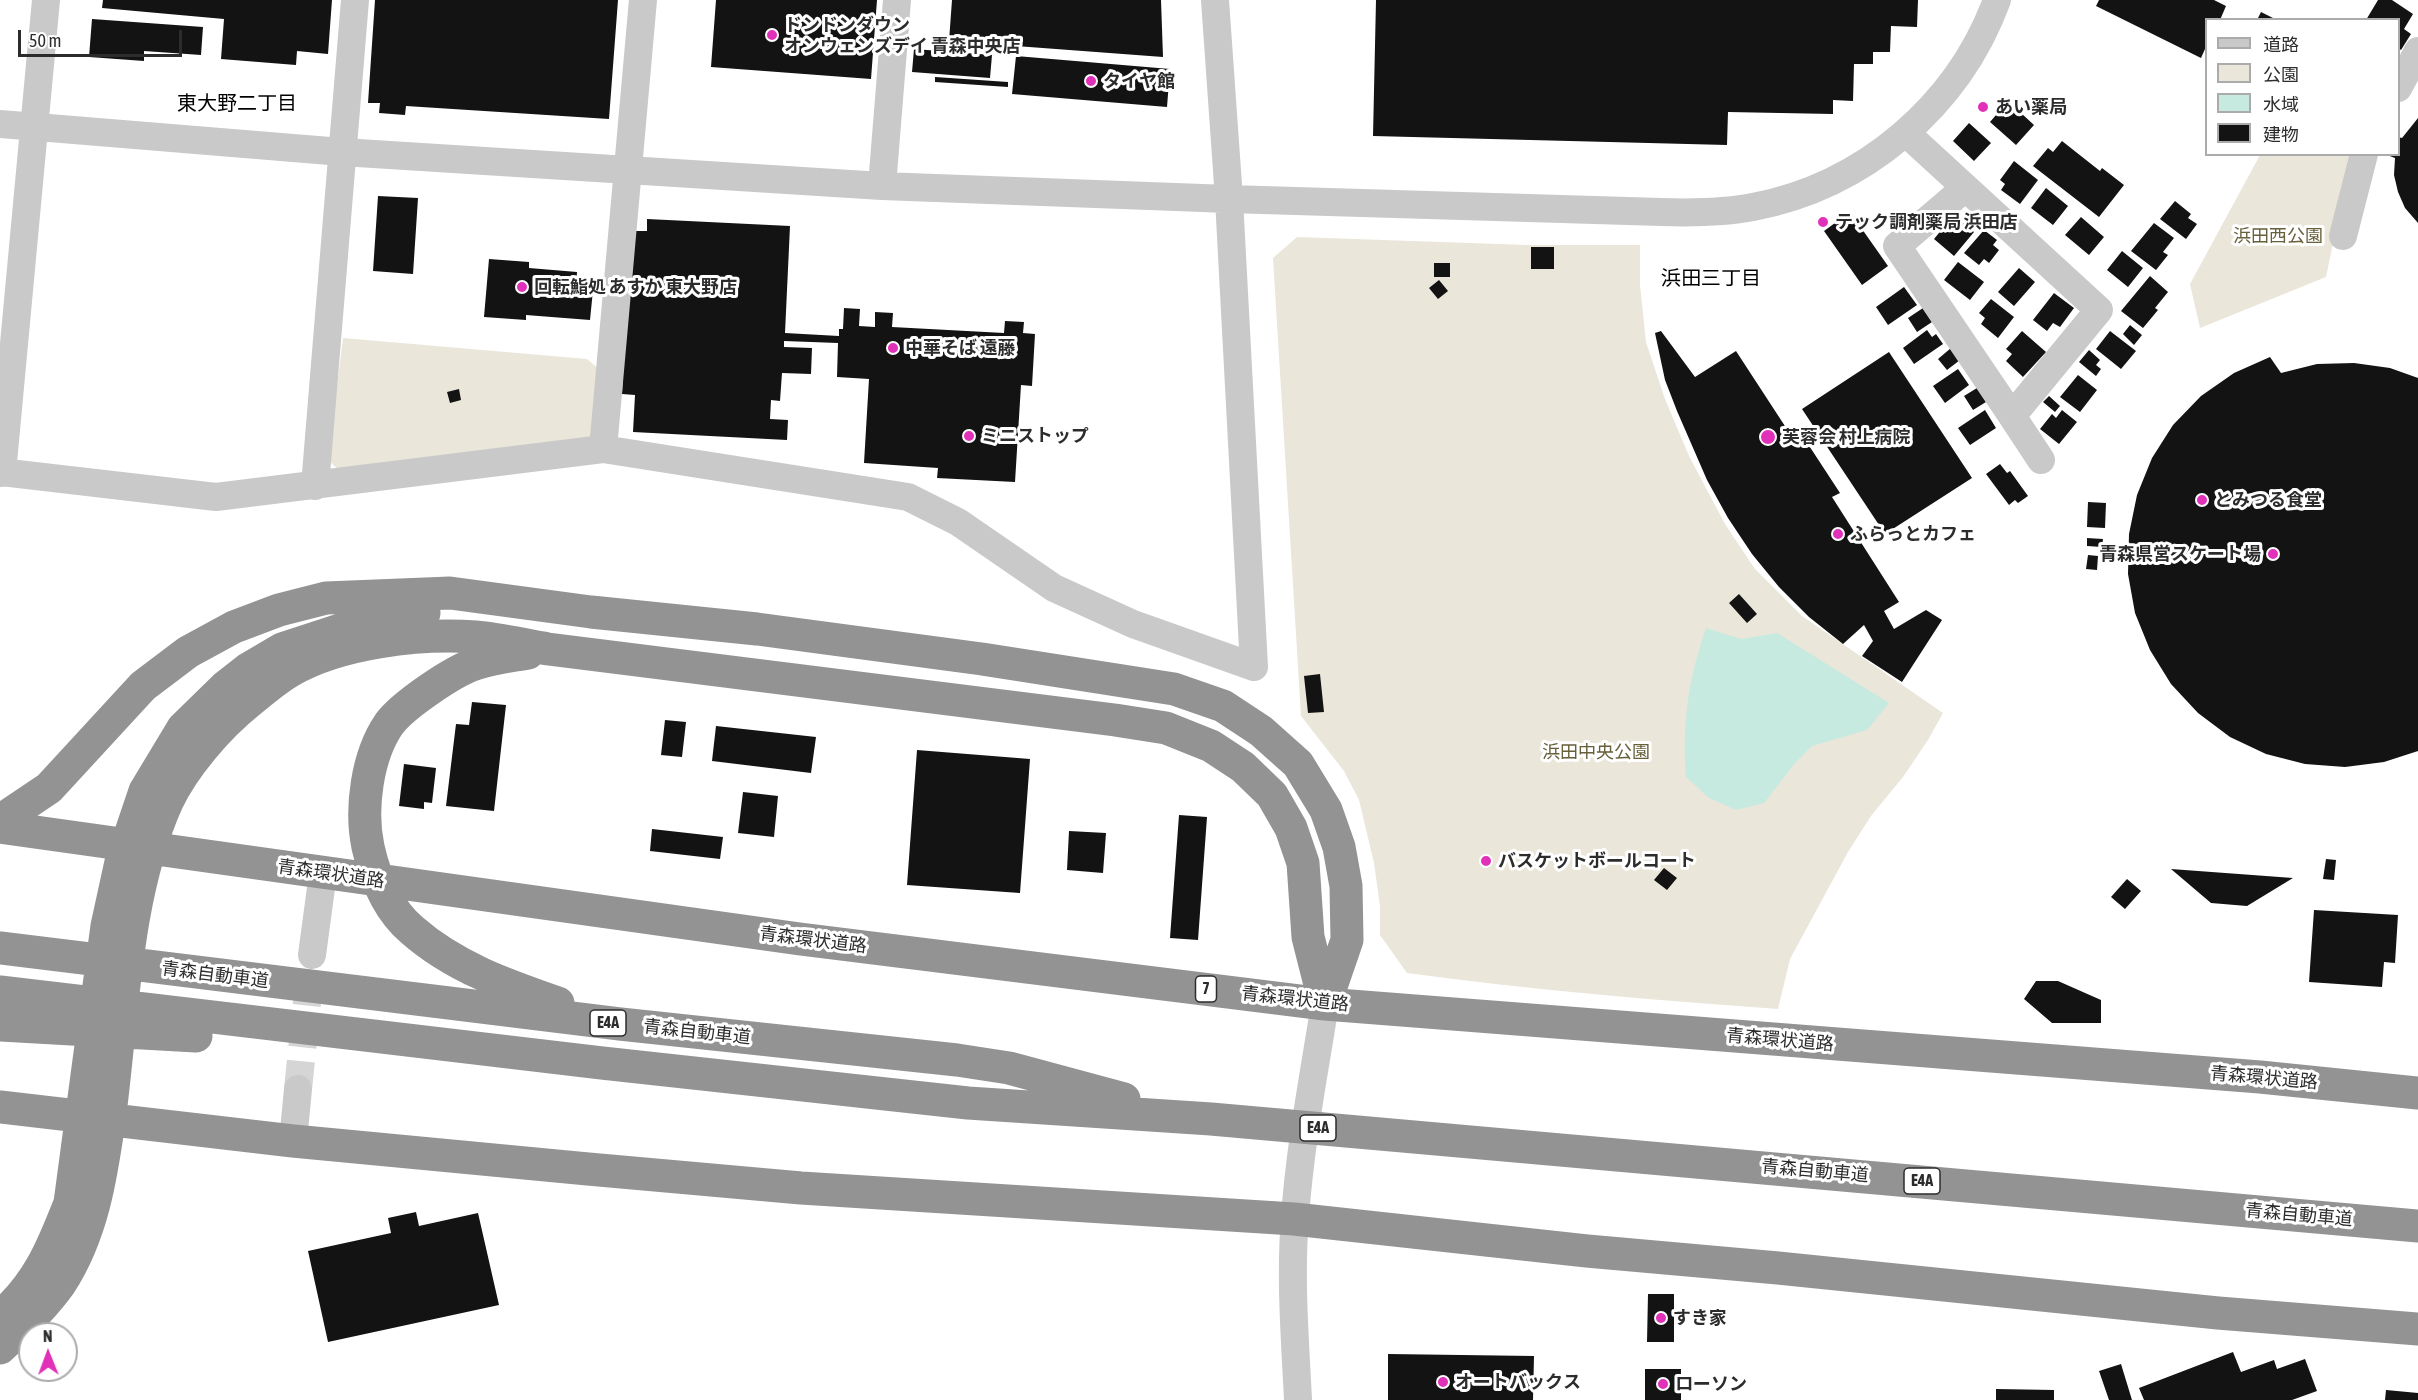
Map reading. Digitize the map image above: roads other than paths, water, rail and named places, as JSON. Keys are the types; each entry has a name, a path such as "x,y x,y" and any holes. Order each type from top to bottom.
{"highway":[{"path":"0,821 50,788 143,686 188,652 234,627 279,610 326,598 450,593 591,612 757,629 1099,676 1174,689 1223,706 1261,731 1298,764 1326,810 1339,847 1346,885 1347,940 1325,1004"},
{"path":"0,1348 30,1322 60,1283 82,1240 96,1201 118,1052 130,934 145,865 168,801 202,747 287,660 377,618 433,612 591,612"},
{"path":"0,1317 31,1286 54,1244 70,1203 107,926 121,862 145,791 183,728 225,687 248,669 369,644 414,638 476,637 548,649 1166,728 1211,746 1243,767 1272,795 1291,828 1303,863 1308,937 1325,1004"},
{"path":"548,649 474,664 431,687 390,723 372,761 364,806 366,838 375,874 389,904 411,929 450,958 496,981 620,1024"},
{"name":"青森環状道路","path":"0,826 800,939 1325,1004 2260,1077 2418,1093"},
{"name":"青森自動車道","path":"0,948 620,1024 967,1061 1009,1068 1160,1109 1211,1119"},
{"name":"青森自動車道","path":"0,992 602,1063 968,1103 1211,1119 1425,1137 2418,1226"},
{"path":"0,1025 255,1039 602,1063"},
{"path":"0,1107 293,1141 801,1188 1294,1219 1587,1251 2218,1313 2418,1329"}],"street":[{"path":"46,0 1,473 216,497 603,449 908,497 958,522 1054,588 1133,624 1254,667 1229,200 1215,0"},
{"path":"315,486 355,0"},
{"path":"603,449 643,0"},
{"path":"882,186 897,0"},
{"path":"0,124 342,152 882,186 1229,200 1661,212 1729,211 1780,201 1831,182 1882,152 1906,133 1946,91 1964,68 1979,42 1997,0"},
{"path":"2400,84 2418,51"},
{"path":"1906,133 2099,310 2012,416"},
{"path":"2343,236 2363,156"},
{"path":"1965,188 1898,246 2041,460"},
{"path":"312,956 323,873"},
{"path":"1298,1400 1293,1286 1294,1219 1299,1168 1325,1004"},
{"path":"293,1141 298,1089"}],"water":[{"path":"1706,628 1741,639 1777,633 1889,703 1867,730 1812,746 1795,763 1764,803 1736,810 1709,798 1686,777 1685,738 1688,702"}],"tunnel":[{"path":"298,1089 311,964"}],"place":[{"name":"ドンドンダウン オンウェンズデイ 青森中央店","path":"772,35"},
{"name":"タイヤ館","path":"1091,81"},
{"name":"あい薬局","path":"1983,107"},
{"name":"テック調剤薬局 浜田店","path":"1823,222"},
{"name":"回転鮨処 あすか 東大野店","path":"522,287"},
{"name":"中華そば 遠藤","path":"893,348"},
{"name":"ミニストップ","path":"969,436"},
{"name":"芙蓉会 村上病院","path":"1768,437"},
{"name":"とみつる食堂","path":"2202,500"},
{"name":"ふらっとカフェ","path":"1838,534"},
{"name":"青森県営スケート場","path":"2273,554"},
{"name":"バスケットボールコート","path":"1486,861"},
{"name":"すき家","path":"1661,1318"},
{"name":"オートバックス","path":"1443,1382"},
{"name":"ローソン","path":"1663,1384"}],"district":[{"name":"東大野二丁目","path":"237,104"},
{"name":"浜田三丁目","path":"1711,279"}],"park label":[{"name":"浜田西公園","path":"2278,236"},
{"name":"浜田中央公園","path":"1596,752"}]}
